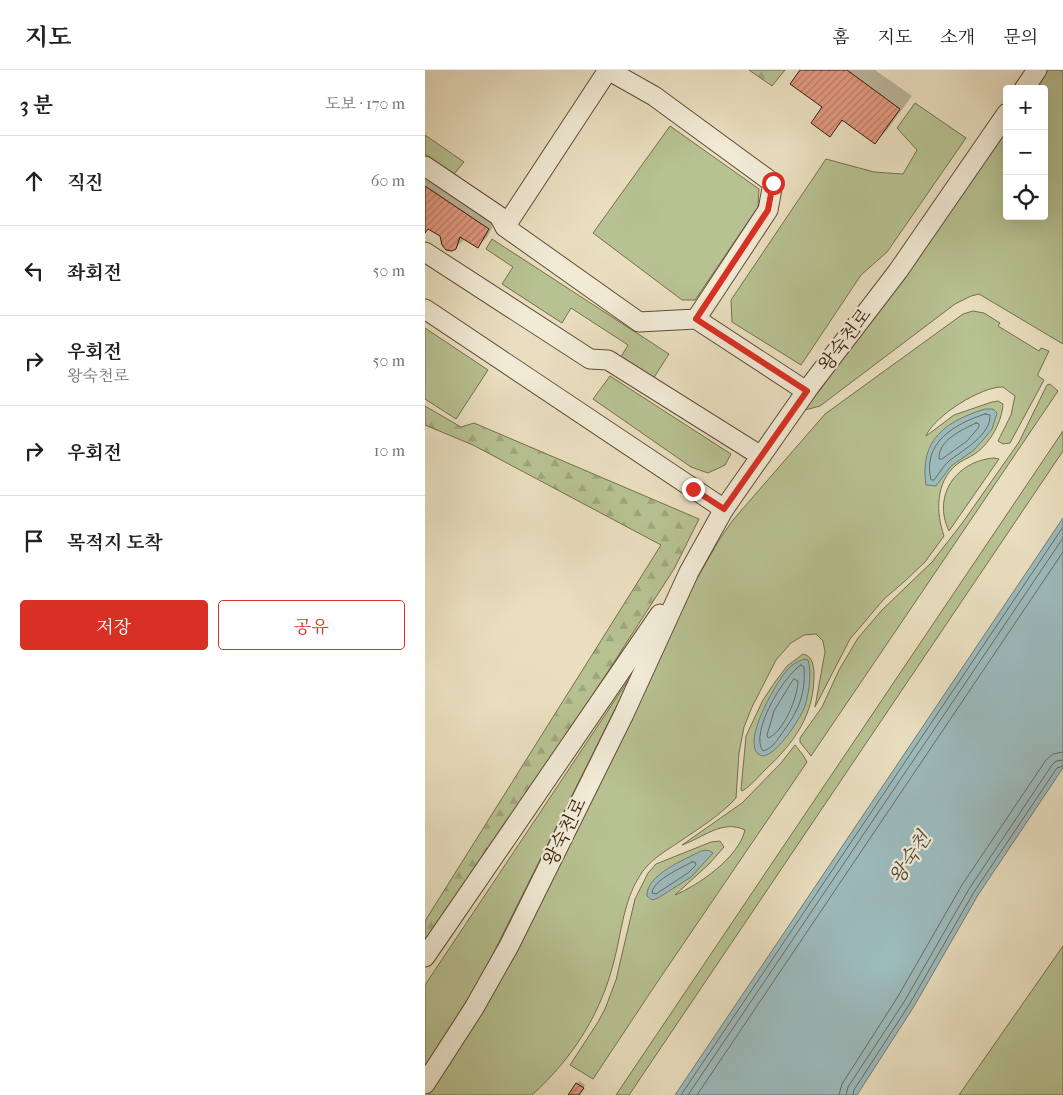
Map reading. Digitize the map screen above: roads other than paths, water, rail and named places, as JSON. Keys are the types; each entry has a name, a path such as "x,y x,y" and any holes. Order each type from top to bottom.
{"street":[{"path":"505,226 608,70 654,96 773,183 768,210 696,319"},
{"path":"1027,85 1037,70"},
{"name":"왕숙천로","path":"425,1084 474,1008 509,946 624,714 689,572 724,509 807,391 897,271 1003,119"},
{"path":"425,166 499,216 505,226 639,322 696,319 807,391"},
{"path":"425,252 590,359 608,360 761,456"},
{"path":"425,309 724,509"},
{"name":"왕숙천로","path":"425,957 689,572"}],"water":[{"path":"985,409 993,409 997,413 992,429 974,450 951,466 936,486 926,485 925,469 931,444 947,426"},
{"name":"왕숙천","path":"1063,518 1063,768 978,895 913,1008 857,1095 675,1095"},
{"path":"805,659 808,660 810,677 808,695 803,711 778,747 764,756 758,754 754,747 754,737 767,701 788,669"},
{"path":"706,850 713,853 691,877 658,898 652,900 647,896 648,888 659,875 676,864"}]}
